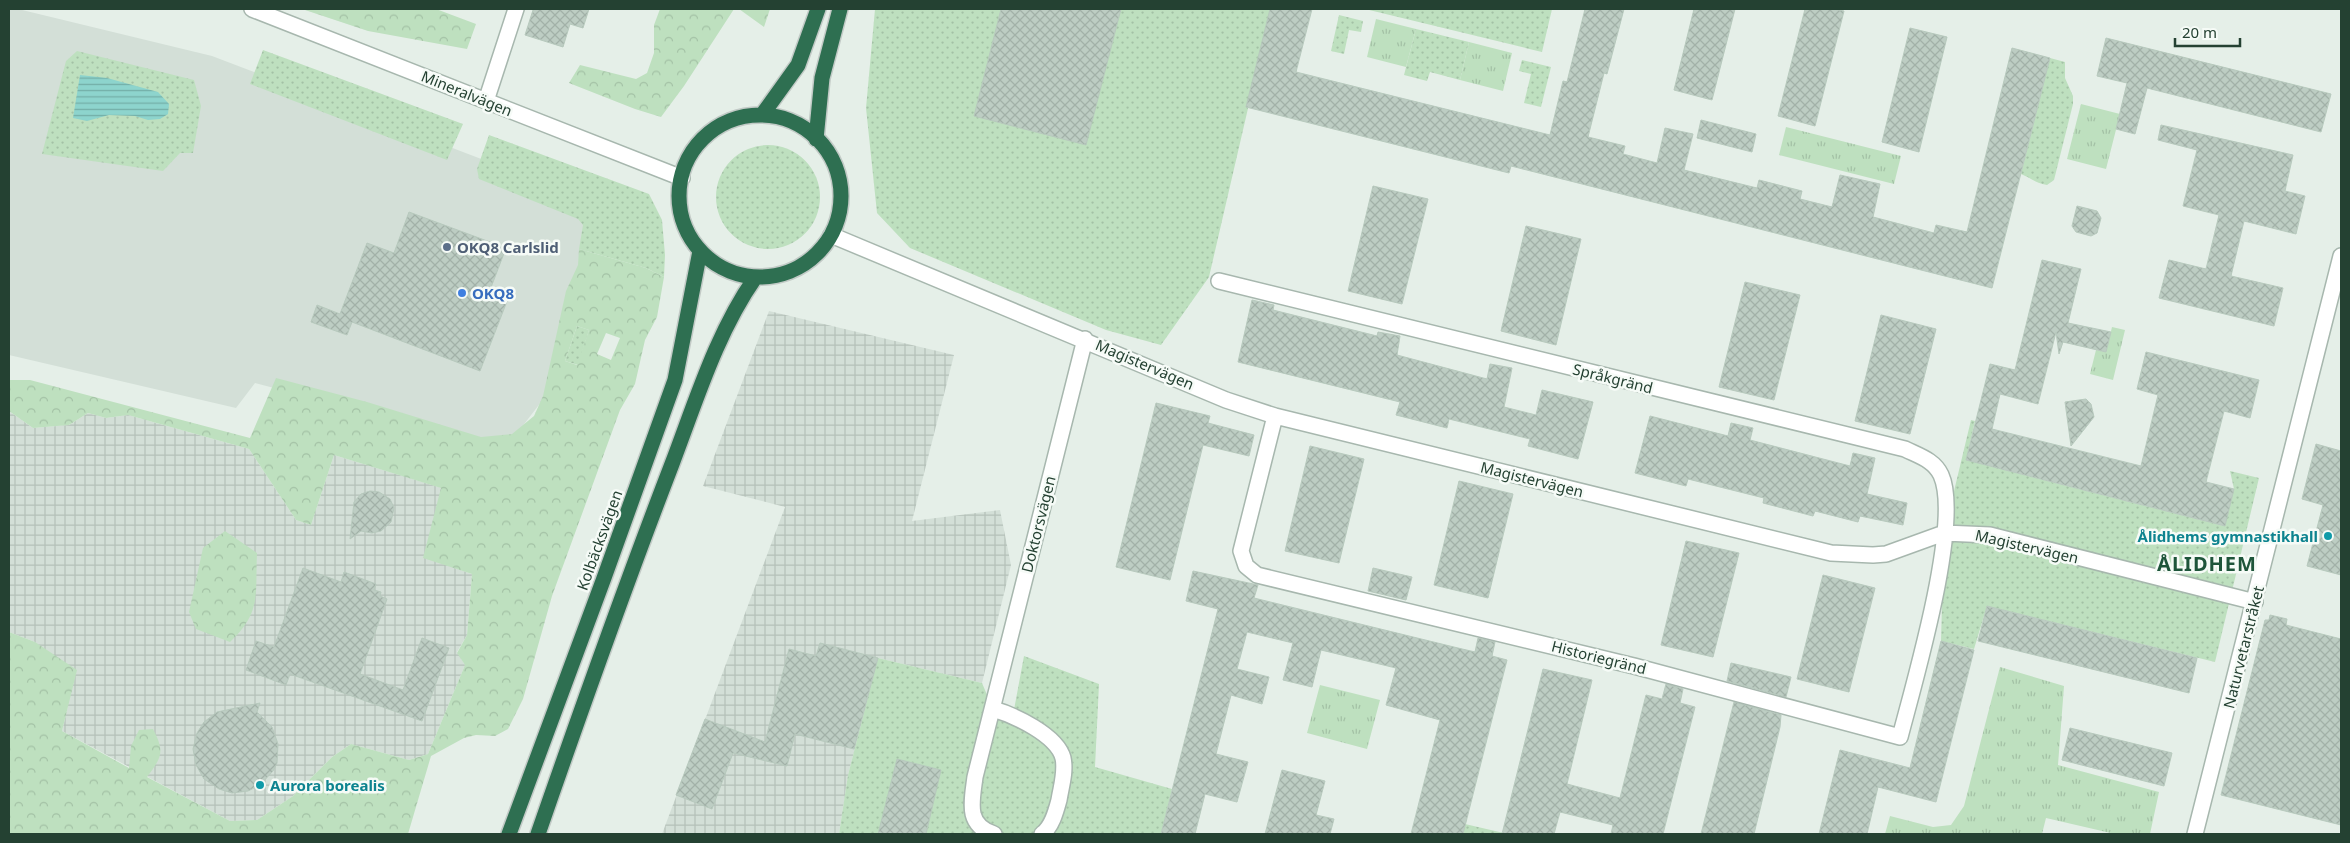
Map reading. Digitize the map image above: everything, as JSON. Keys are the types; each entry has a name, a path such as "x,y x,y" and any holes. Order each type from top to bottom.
{"highway":[{"path":"762,115 798,64 818,9"},
{"path":"816,139 822,78 840,9"},
{"path":"762,115 788,120 801,126 816,139 829,154 838,173 841,196 838,218 831,235 813,257 795,269 772,276 755,278 726,270 700,251 689,236 680,214 679,188 689,157 706,136 732,120 762,115"},
{"name":"Kolbäcksvägen","path":"508,834 604,578 675,380 700,251"},
{"path":"538,834 624,587 698,395 738,303 755,278"}],"street":[{"name":"Mineralvägen","path":"252,9 682,178"},
{"path":"486,101 516,9"},
{"name":"Magistervägen","path":"831,235 1085,339 1226,400 1275,416 1831,553 1872,556 1886,554 1944,533 1990,535 2255,602"},
{"name":"Naturvetarstråket","path":"2195,834 2341,256"},
{"name":"Språkgränd","path":"1219,281 1905,449 1930,461 1940,473 1946,487 1947,507 1944,533"},
{"name":"Doktorsvägen","path":"994,834 977,826 971,815 975,777 1085,339"},
{"name":"Historiegränd","path":"1275,416 1241,551 1246,566 1257,575 1634,666 1900,737 1942,561 1944,533"},
{"path":"993,709 1013,715 1049,739 1059,749 1063,759 1062,784 1057,807 1053,819 1042,834"}],"shaded area":[{"path":"9,9 18,9 212,56 599,204 555,384 505,449 255,383 236,408 9,355"},
{"path":"769,311 954,355 912,521 1000,510 1011,565 982,683 878,658 848,775 839,834 662,834 785,507 703,486"},
{"path":"9,411 33,428 69,425 88,413 106,418 128,415 249,449 296,520 311,525 334,455 442,488 424,557 472,574 467,635 457,652 465,665 428,754 409,760 351,744 332,757 293,796 257,820 230,821 62,731 68,706 35,642 9,632"}],"green space":[{"path":"302,9 436,9 476,24 467,49 368,31"},
{"path":"660,9 734,9 684,86 661,117 635,109 569,83 580,65 636,79 647,73 654,53 654,25"},
{"path":"739,9 770,9 764,27"},
{"path":"875,9 1271,9 1209,277 1161,345 1106,330 910,248 877,213 866,108"},
{"path":"1365,9 1552,9 1542,52"},
{"path":"1339,15 1363,21 1361,32 1349,30 1344,54 1331,51"},
{"path":"1376,19 1416,29 1406,67 1367,57"},
{"path":"1416,29 1469,42 1460,80 1430,72 1427,81 1404,75"},
{"path":"1469,42 1512,53 1503,91 1460,80"},
{"path":"263,50 463,124 447,160 250,84"},
{"path":"77,51 194,80 201,106 193,153 180,153 163,171 42,154 66,61"},
{"path":"2050,58 2065,62 2065,78 2073,96 2073,104 2054,180 2047,185 2036,182 2021,174"},
{"path":"1522,60 1551,67 1541,107 1524,103 1531,74 1519,71"},
{"path":"2081,104 2120,114 2106,169 2067,159"},
{"path":"1786,127 1901,156 1894,184 1779,155"},
{"path":"489,135 649,194 662,220 665,255 664,277 646,268 579,249 583,225 578,219 479,179 477,169"},
{"path":"768,145 788,149 805,160 816,177 820,197 816,217 805,234 788,245 768,249 748,245 731,234 720,217 716,197 720,177 731,160 748,149"},
{"path":"579,249 646,268 664,277 657,317 645,340 635,384 620,410 552,596 523,699 508,729 495,736 476,735 464,738 431,756 408,834 9,834 9,632 35,642 77,670 62,731 129,768 131,746 139,730 153,729 159,743 160,754 159,759 147,777 230,821 257,820 293,796 332,757 351,744 409,760 428,754 465,665 457,653 467,635 472,574 423,558 441,488 334,455 311,525 296,520 249,449 128,415 106,418 88,413 69,425 33,428 9,411 9,380 30,380 250,438 276,378 367,402 481,437 512,434 534,416 543,396 566,291 578,265","holes":["577,326 589,330 577,365 565,361","606,333 620,338 611,360 597,354"]},
{"path":"577,326 589,330 578,365 565,361"},
{"path":"2112,327 2125,330 2113,380 2090,374 2096,350 2106,352"},
{"path":"1971,420 1975,421 1966,460 2224,526 2234,489 2230,471 2259,478 2215,662 1987,606 1974,649 1941,641 1944,533"},
{"path":"225,531 257,553 255,602 247,621 230,642 196,629 189,612 203,548"},
{"path":"1024,656 1099,684 1095,767 1172,789 1161,834 839,834 848,775 878,658 982,683 993,709 1013,715"},
{"path":"2000,667 2064,686 2058,765 2159,792 2150,834 2115,834 2046,818 2042,834 1885,834 1890,816 1933,827 1951,825 1964,806"},
{"path":"1320,685 1380,700 1367,749 1307,733"},
{"path":"1465,824 1508,834 1463,834"}],"water":[{"path":"80,75 107,78 158,92 169,104 168,114 160,119 148,120 135,116 109,115 87,121 73,118"}],"building":[{"path":"589,9 583,28 570,24 563,47 525,35 533,10"},
{"path":"1001,9 1121,9 1086,145 974,116"},
{"path":"1270,9 1312,9 1296,72 1550,135 1563,81 1567,82 1585,9 1624,9 1607,74 1604,73 1588,137 1625,146 1623,154 1657,163 1665,128 1693,134 1684,170 1757,188 1759,180 1802,191 1800,199 1832,207 1840,175 1880,184 1873,217 1934,233 1936,225 1967,232 2012,48 2050,58 1992,288 1511,166 1509,173 1246,107"},
{"path":"1694,9 1735,9 1712,100 1674,90"},
{"path":"1805,9 1844,11 1815,126 1778,116"},
{"path":"1910,28 1947,37 1919,152 1882,142"},
{"path":"2106,38 2331,94 2321,132 2147,88 2135,134 2116,129 2127,83 2097,76"},
{"path":"1701,120 1756,134 1752,152 1697,138"},
{"path":"2161,125 2293,155 2285,191 2305,196 2296,234 2244,221 2231,276 2283,288 2274,326 2159,298 2169,260 2206,269 2219,215 2183,206 2197,150 2158,140"},
{"path":"1373,186 1428,199 1402,304 1348,291"},
{"path":"2077,206 2097,211 2101,218 2097,233 2091,236 2076,232 2072,226"},
{"path":"409,212 506,248 490,290 509,296 480,371 352,322 347,335 311,322 317,305 340,314 367,243 394,253"},
{"path":"1526,226 1581,239 1556,345 1501,331"},
{"path":"2042,260 2081,269 2068,323 2111,332 2106,352 2063,342 2059,354 2056,332 2038,404 2000,394 1992,429 2141,466 2158,395 2137,389 2146,352 2259,380 2250,418 2224,411 2206,482 2234,489 2225,526 1966,460 1990,364 2015,370"},
{"path":"1745,282 1800,295 1774,400 1719,387"},
{"path":"1252,300 1274,305 1273,310 1377,336 1378,332 1400,336 1397,355 1487,379 1490,364 1512,368 1504,407 1536,415 1542,390 1593,402 1578,459 1528,446 1530,439 1449,419 1447,428 1396,415 1400,402 1238,362"},
{"path":"1881,315 1936,329 1910,434 1855,421"},
{"path":"2086,399 2091,404 2094,417 2071,446 2065,402"},
{"path":"1156,403 1210,416 1208,423 1254,435 1249,456 1203,445 1170,580 1116,567"},
{"path":"1650,416 1728,436 1731,423 1753,428 1750,440 1850,466 1853,453 1875,458 1867,494 1907,503 1903,525 1860,516 1858,522 1815,511 1813,516 1763,503 1764,498 1688,479 1686,486 1635,473"},
{"name":"Ålidhems gymnastikhall","path":"2316,444 2341,451 2341,575 2307,566 2323,505 2302,499"},
{"path":"1310,446 1364,459 1339,563 1285,551"},
{"path":"1459,481 1513,494 1488,598 1434,585"},
{"path":"370,491 379,492 390,499 394,508 391,522 381,531 372,533 361,531 350,539 354,502 361,494"},
{"path":"1686,541 1739,553 1713,657 1661,645"},
{"path":"303,568 341,582 344,572 376,584 374,590 381,592 380,596 387,599 360,674 403,690 422,638 449,648 422,721 290,674 286,685 246,670 256,641 274,647"},
{"path":"1373,568 1412,577 1406,600 1368,591"},
{"path":"1193,571 1258,585 1254,598 1475,652 1478,638 1495,642 1492,656 1507,660 1463,834 1411,834 1440,720 1386,705 1396,668 1321,650 1312,687 1283,680 1293,643 1247,632 1237,669 1269,677 1262,704 1231,695 1216,754 1248,762 1237,802 1205,794 1195,834 1161,834 1218,609 1186,601"},
{"path":"1823,575 1875,588 1849,692 1797,679"},
{"path":"1987,606 2197,658 2189,693 1978,641"},
{"path":"2270,615 2287,619 2286,625 2341,639 2341,825 2221,795 2265,620 2269,620"},
{"path":"1941,641 1974,650 1936,802 1878,787 1867,834 1819,834 1840,750 1910,768"},
{"path":"820,643 878,658 854,749 795,734 787,766 733,753 712,809 676,795 705,719 765,742 789,649 816,656"},
{"path":"1731,663 1791,677 1786,697 1727,681"},
{"path":"1543,669 1592,680 1567,784 1620,798 1646,695 1662,699 1666,684 1683,689 1680,703 1695,707 1663,834 1611,834 1613,825 1560,812 1554,834 1502,834"},
{"path":"1734,702 1781,715 1780,727 1754,834 1701,834"},
{"path":"260,703 257,712 272,727 278,744 277,763 273,771 260,785 248,791 232,793 219,789 204,779 196,765 193,749 197,733 204,722 217,712"},
{"path":"2070,728 2172,753 2164,786 2062,760"},
{"path":"897,759 941,770 926,834 878,834"},
{"path":"1282,770 1325,781 1316,815 1334,819 1330,834 1265,834"}],"place":[{"name":"OKQ8 Carlslid","path":"447,247"},
{"name":"OKQ8","path":"462,293"},
{"name":"Ålidhems gymnastikhall","path":"2328,536"},
{"name":"Aurora borealis","path":"260,785"}],"district":[{"name":"ÅLIDHEM","path":"2207,563"}]}
